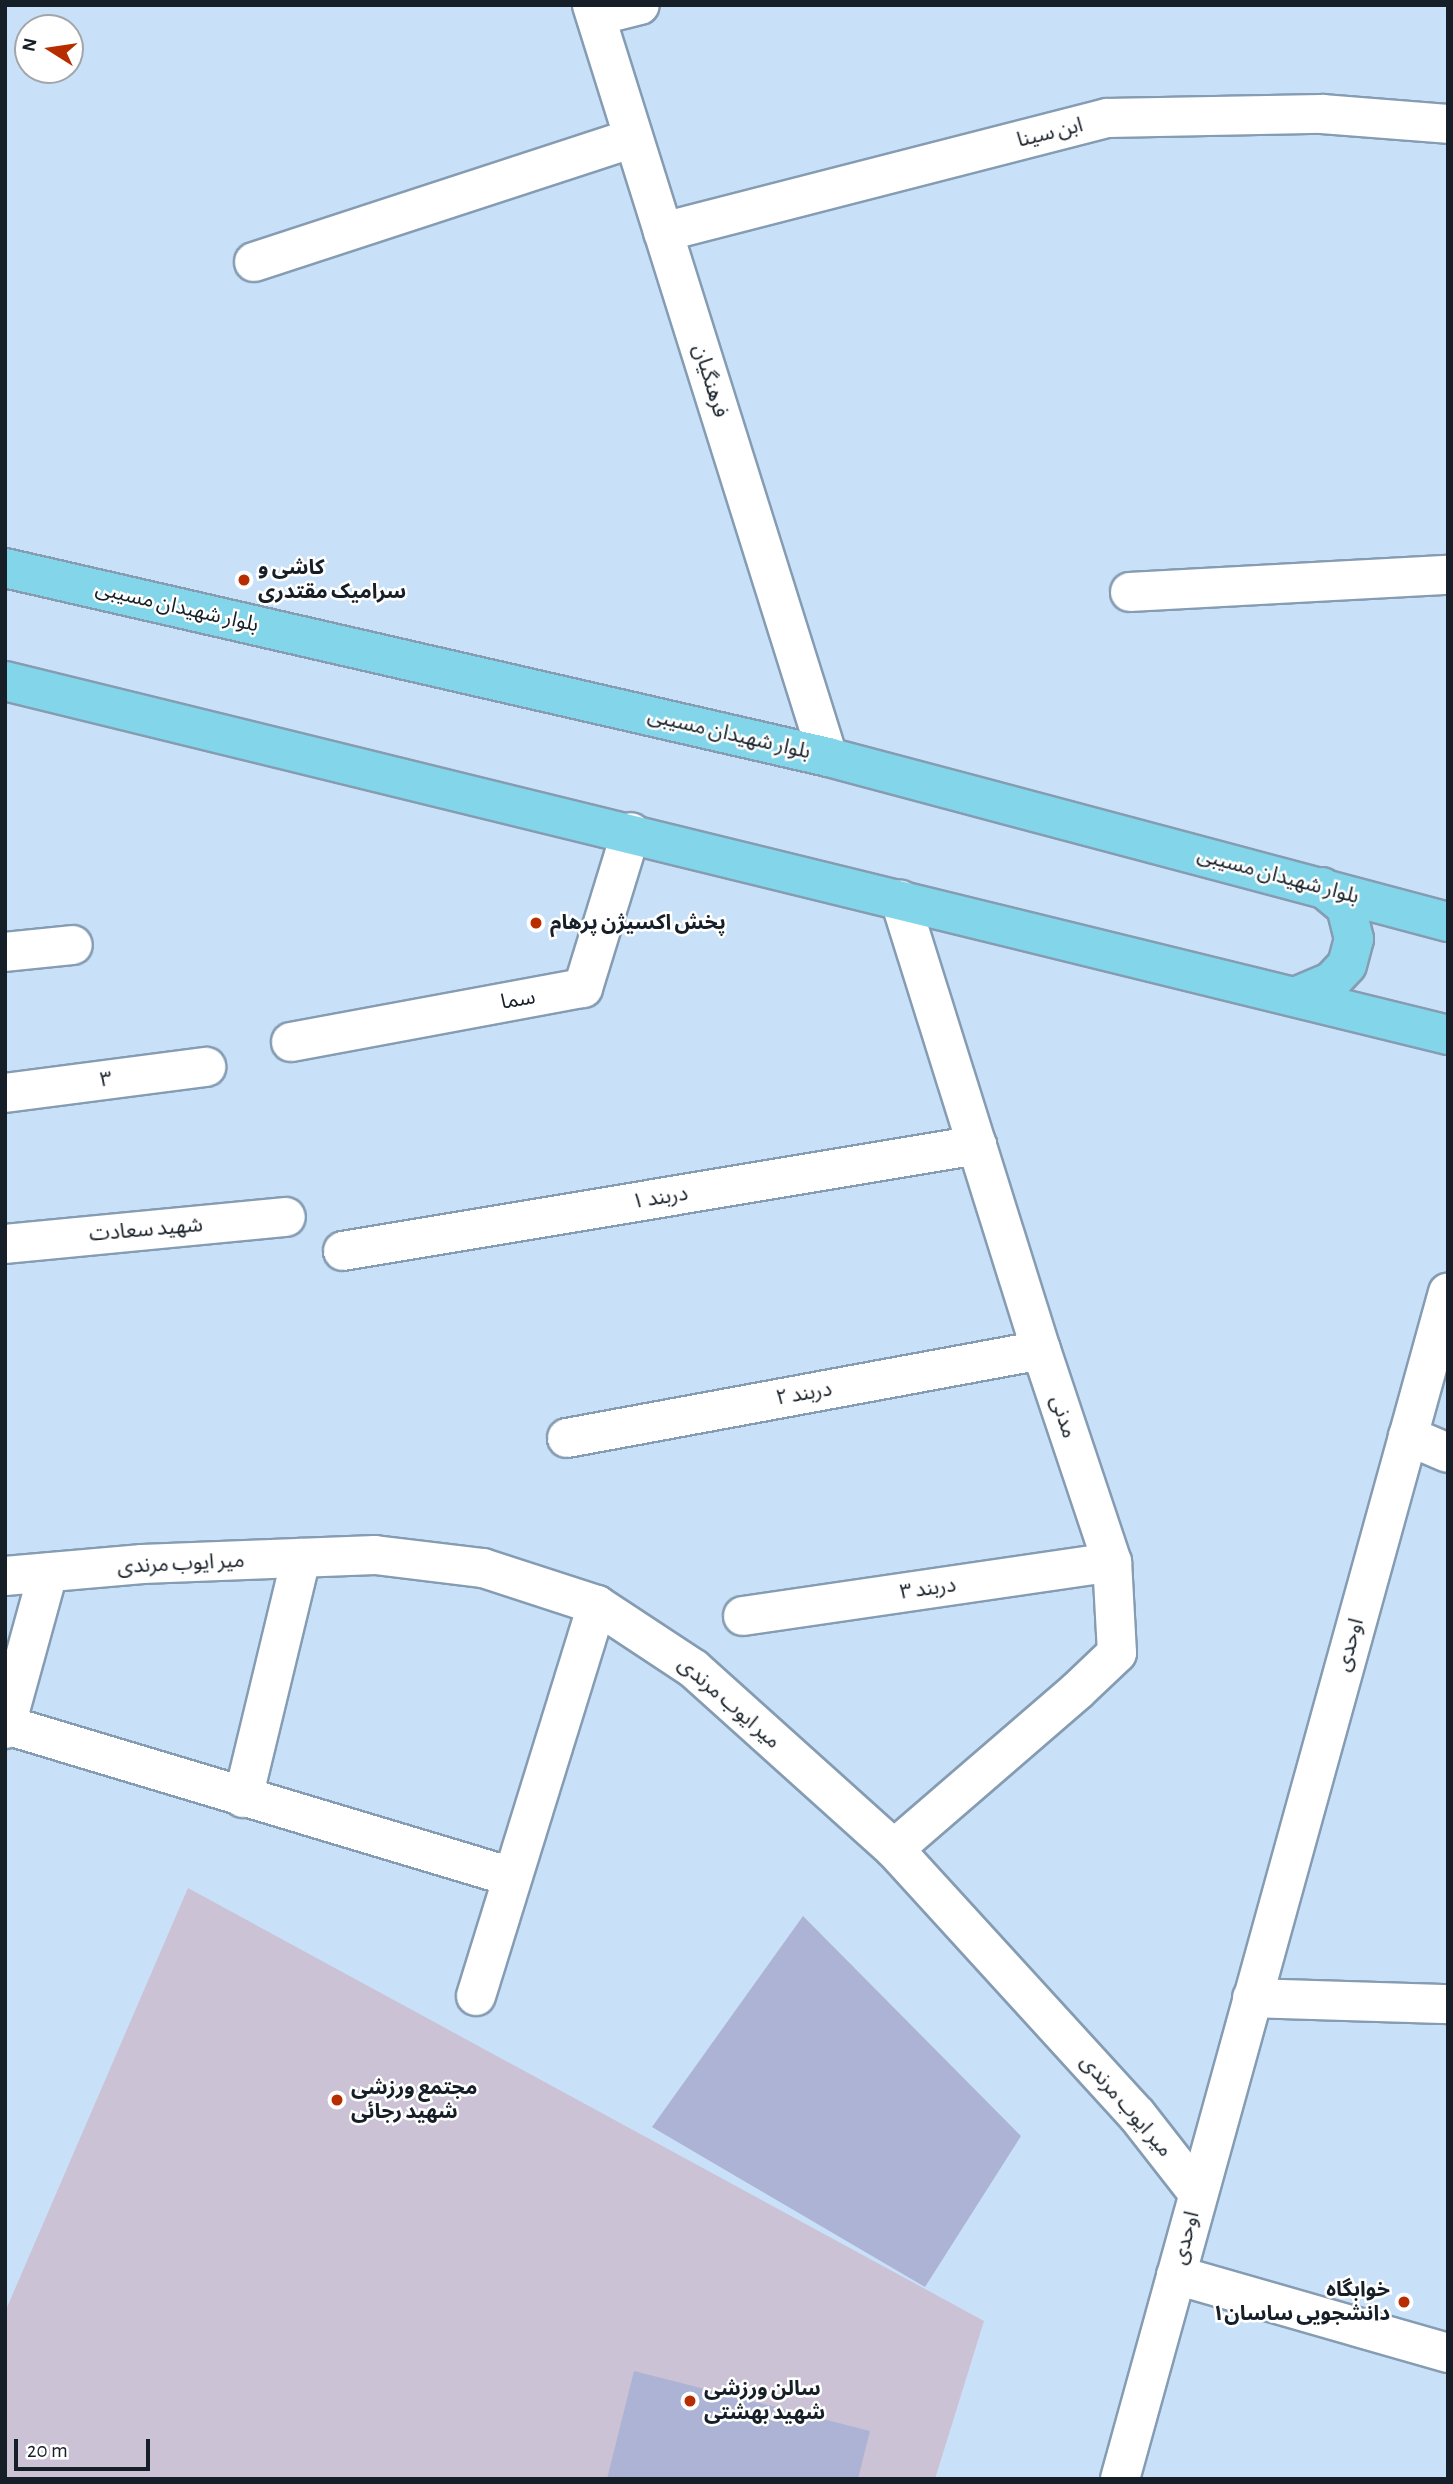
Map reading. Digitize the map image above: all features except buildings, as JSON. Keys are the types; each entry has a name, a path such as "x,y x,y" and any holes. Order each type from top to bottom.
{"main road":[{"name":"بلوار شهیدان مسیبی","path":"5,568 828,757 1448,922"},
{"path":"5,681 631,832 1448,1035"},
{"path":"1295,997 1331,982 1347,965 1354,939 1346,907 1322,887"}],"street":[{"path":"594,11 640,5"},
{"name":"فرهنگیان","path":"594,11 828,757"},
{"name":"ابن سینا","path":"663,232 1107,118 1322,114 1448,124"},
{"path":"254,262 634,138"},
{"path":"1130,592 1448,575"},
{"name":"سما","path":"291,1042 583,988 631,832"},
{"name":"مدنی","path":"894,1849 1077,1691 1117,1653 1112,1562 1041,1350 900,900"},
{"path":"5,952 73,945"},
{"name":"۳","path":"5,1093 206,1067"},
{"name":"دربند ۱","path":"343,1251 977,1145"},
{"name":"شهید سعادت","path":"5,1244 286,1217"},
{"name":"اوحدی","path":"1120,2479 1448,1292"},
{"name":"دربند ۲","path":"567,1438 1041,1350"},
{"path":"1408,1436 1448,1453"},
{"name":"میر ایوب مرندی","path":"5,1576 142,1564 375,1555 483,1568 597,1605 694,1669 894,1849 1137,2115 1198,2193"},
{"path":"243,1798 301,1558"},
{"name":"دربند ۳","path":"743,1616 1112,1562"},
{"path":"48,1573 6,1727 512,1877"},
{"path":"475,1996 597,1605"},
{"path":"1252,1998 1448,2004"},
{"path":"1176,2275 1448,2353"}],"shaded area":[{"name":"مجتمع ورزشی شهید رجائی","path":"188,1888 984,2321 935,2479 5,2479 5,2312"}],"place":[{"name":"کاشی و سرامیک مقتدری","path":"244,580"},
{"name":"پخش اکسیژن پرهام","path":"536,923"},
{"name":"مجتمع ورزشی شهید رجائی","path":"337,2100"},
{"name":"خوابگاه دانشجویی ساسان۱","path":"1404,2302"},
{"name":"سالن ورزشی شهید بهشتی","path":"690,2401"}]}
